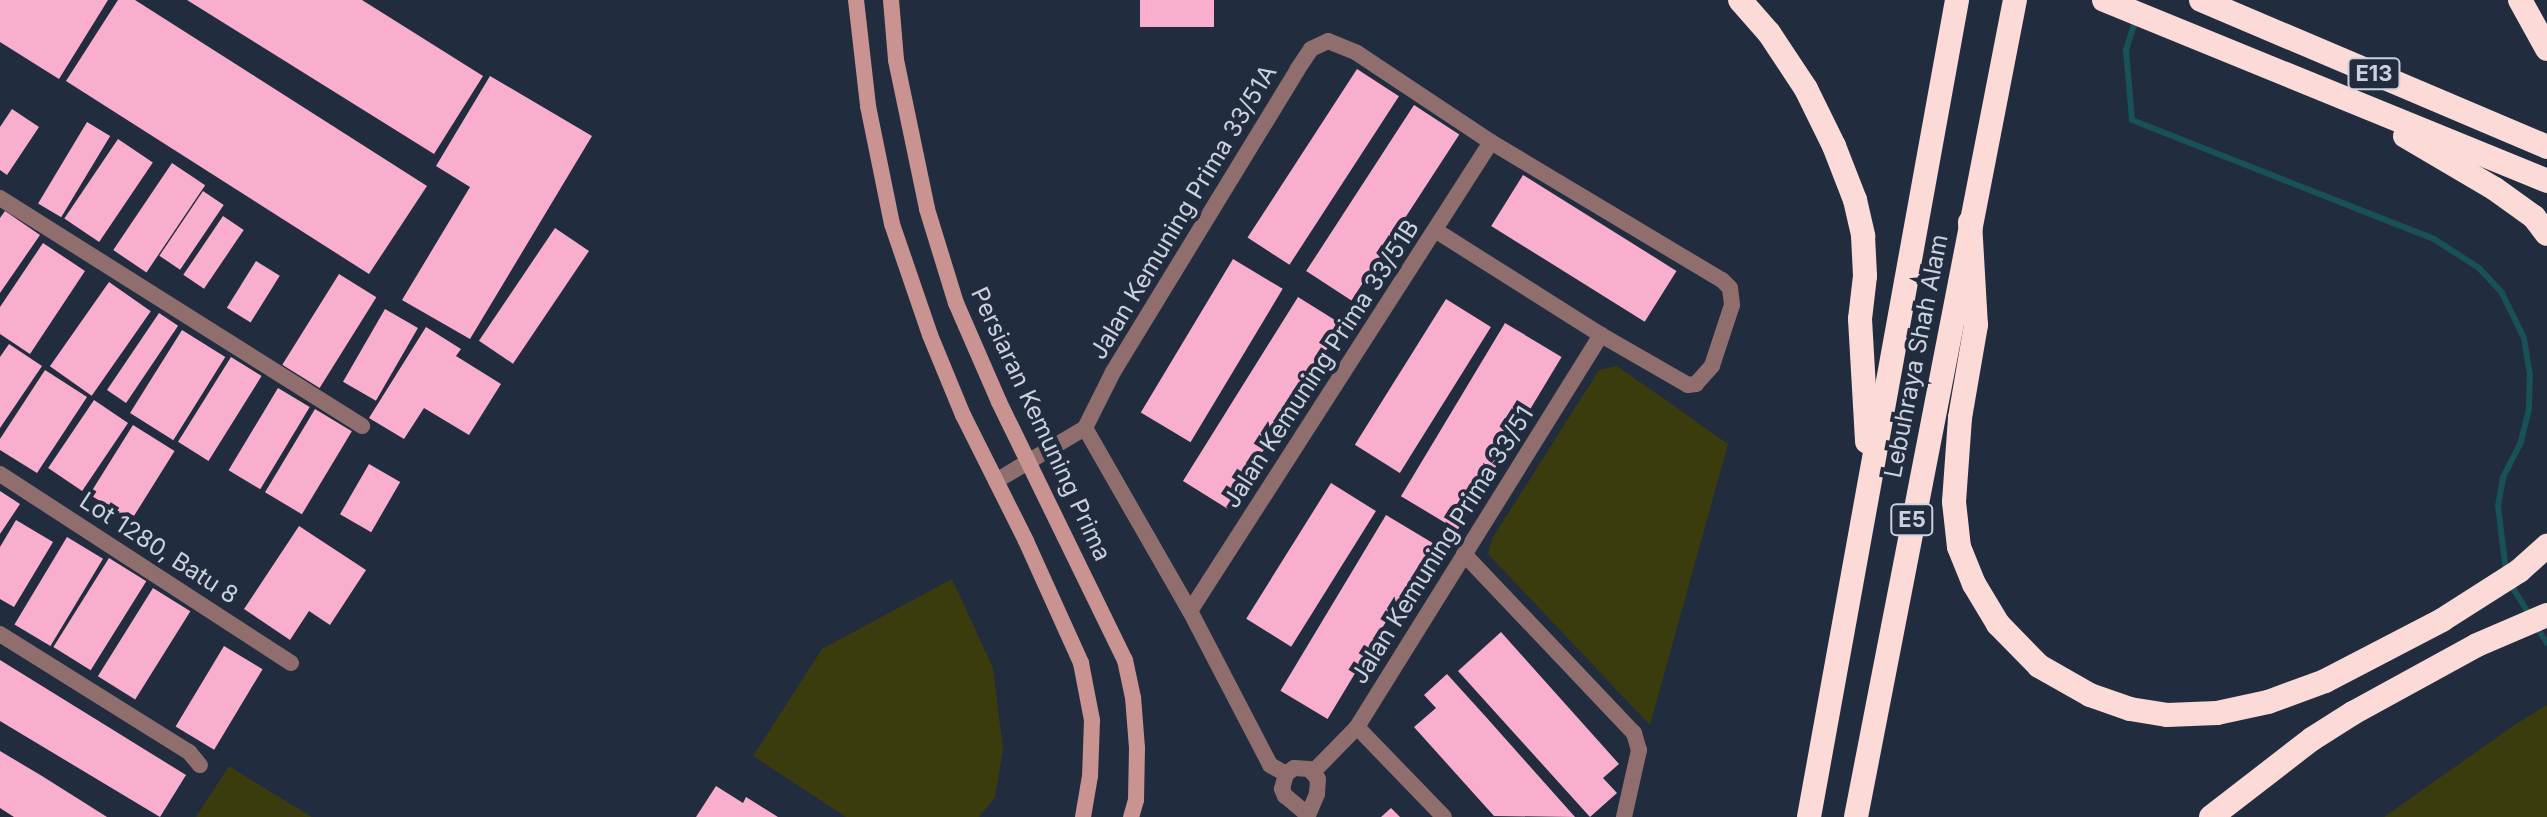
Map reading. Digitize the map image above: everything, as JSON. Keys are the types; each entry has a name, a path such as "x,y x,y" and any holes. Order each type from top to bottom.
{"highway":[{"path":"1740,0 1769,33 1806,89 1834,146 1855,200 1863,236 1865,276 1860,319 1869,477"},
{"name":"Lebuhraya Shah Alam","path":"1809,817 1957,0"},
{"name":"Lebuhraya Shah Alam","path":"1856,817 2015,0"},
{"name":"E13","path":"2104,0 2547,181"},
{"name":"E13","path":"2201,0 2547,147"},
{"path":"2520,0 2547,49"},
{"path":"2366,109 2435,155 2495,189 2534,217 2547,234"},
{"path":"1970,222 1976,325 1960,418 1954,502 1959,547 1974,584 1998,624 2039,666 2090,695 2130,709 2167,715 2217,713 2268,702 2325,681 2483,596 2545,548"},
{"path":"2211,817 2312,739 2353,713 2477,645 2547,615"}],"street":[{"path":"856,0 868,106 892,224 930,335 1081,663 1092,720 1090,776 1083,817"},
{"name":"Persiaran Kemuning Prima","path":"891,0 896,60 927,209 956,303 1125,660 1133,697 1137,748 1136,800 1131,817"},
{"name":"Jalan Kemuning Prima 33/51A","path":"1085,428 1113,372 1311,49 1328,41 1338,42 1491,142"},
{"path":"1435,230 1674,378 1696,384 1712,366 1730,319 1730,288 1702,266 1491,142"},
{"name":"Jalan Kemuning Prima 33/51B","path":"1190,611 1491,142"},
{"path":"0,198 362,426"},
{"name":"Jalan Kemuning Prima 33/51","path":"1313,772 1357,727 1601,335"},
{"path":"996,481 1085,428 1190,611 1270,765 1286,774"},
{"name":"Lot 1280, Batu 8","path":"0,474 291,663"},
{"path":"1464,554 1634,733 1639,750 1624,817"},
{"path":"0,634 189,752 200,765"},
{"path":"1357,727 1444,817"},
{"path":"1299,768 1313,772 1319,786 1309,816 1285,796 1282,789 1286,774 1299,768"}],"shaded area":[{"path":"1617,366 1728,444 1650,725 1488,554 1492,539 1599,370"},
{"path":"952,579 993,668 1003,750 995,797 979,817 846,817 753,756 822,649"},
{"path":"2547,705 2547,817 2384,817 2513,726"},
{"path":"229,766 251,780 312,817 196,817"}],"building":[{"path":"0,0 108,0 59,79 0,42"},
{"path":"118,0 135,0 427,186 369,274 66,81"},
{"path":"187,0 362,0 483,76 434,154"},
{"path":"1140,0 1214,0 1214,27 1140,27"},
{"path":"1357,69 1399,96 1289,265 1248,238"},
{"path":"490,76 592,136 470,339 402,300 470,187 436,166"},
{"path":"1414,105 1459,134 1351,300 1306,271"},
{"path":"12,109 39,127 7,175 0,170 0,127"},
{"path":"87,122 110,136 61,217 38,203"},
{"path":"118,139 153,162 99,242 64,219"},
{"path":"172,163 205,185 146,272 113,250"},
{"path":"1523,175 1676,271 1645,322 1491,226"},
{"path":"203,191 224,205 180,270 159,256"},
{"path":"5,211 40,235 0,293 0,218"},
{"path":"223,216 244,230 204,289 183,275"},
{"path":"555,228 589,251 513,364 479,341"},
{"path":"43,243 85,271 30,354 0,334 0,307"},
{"path":"1233,259 1283,289 1191,442 1141,412"},
{"path":"256,261 280,276 251,322 227,308"},
{"path":"339,274 376,297 320,388 282,365"},
{"path":"109,282 151,311 92,396 50,366"},
{"path":"1298,297 1342,325 1227,509 1183,481"},
{"path":"1446,299 1491,327 1400,473 1355,445"},
{"path":"385,309 418,328 376,401 343,382"},
{"path":"159,313 178,326 126,403 107,390"},
{"path":"1505,323 1562,357 1458,530 1401,496"},
{"path":"426,327 461,349 456,356 501,384 469,435 424,408 404,439 369,418"},
{"path":"182,330 225,357 173,440 130,413"},
{"path":"9,344 42,366 0,428 0,357"},
{"path":"231,357 262,376 209,461 178,442"},
{"path":"45,370 87,397 37,473 0,450 0,439"},
{"path":"278,388 310,407 260,489 229,470"},
{"path":"94,400 128,423 82,491 48,468"},
{"path":"315,409 352,431 302,514 265,492"},
{"path":"133,425 175,451 131,521 90,495"},
{"path":"369,464 400,482 371,532 340,514"},
{"path":"1331,483 1376,511 1291,647 1246,619"},
{"path":"0,491 20,504 0,534"},
{"path":"1386,515 1433,543 1328,719 1280,691"},
{"path":"16,520 53,542 14,607 0,599 0,547"},
{"path":"299,526 366,570 330,625 309,611 290,640 244,609"},
{"path":"67,537 103,559 50,646 14,624"},
{"path":"109,558 146,581 91,670 53,647"},
{"path":"153,588 190,611 135,700 98,676"},
{"path":"1501,632 1619,764 1603,778 1617,793 1590,817 1458,671"},
{"path":"224,646 263,669 214,750 176,727"},
{"path":"0,660 186,775 160,817 0,721"},
{"path":"1447,674 1575,817 1494,816 1414,727 1436,708 1424,695"},
{"path":"0,751 107,817 14,817 0,808"},
{"path":"716,786 743,803 746,797 778,817 696,817"},
{"path":"1391,808 1400,817 1381,817"}],"waterway":[{"path":"2136,19 2126,50 2132,120 2434,239 2479,268 2502,293 2524,338 2530,374 2529,409 2520,444 2503,478 2498,506 2506,571"},
{"path":"2511,585 2530,616"},
{"path":"2536,626 2547,643"}]}
